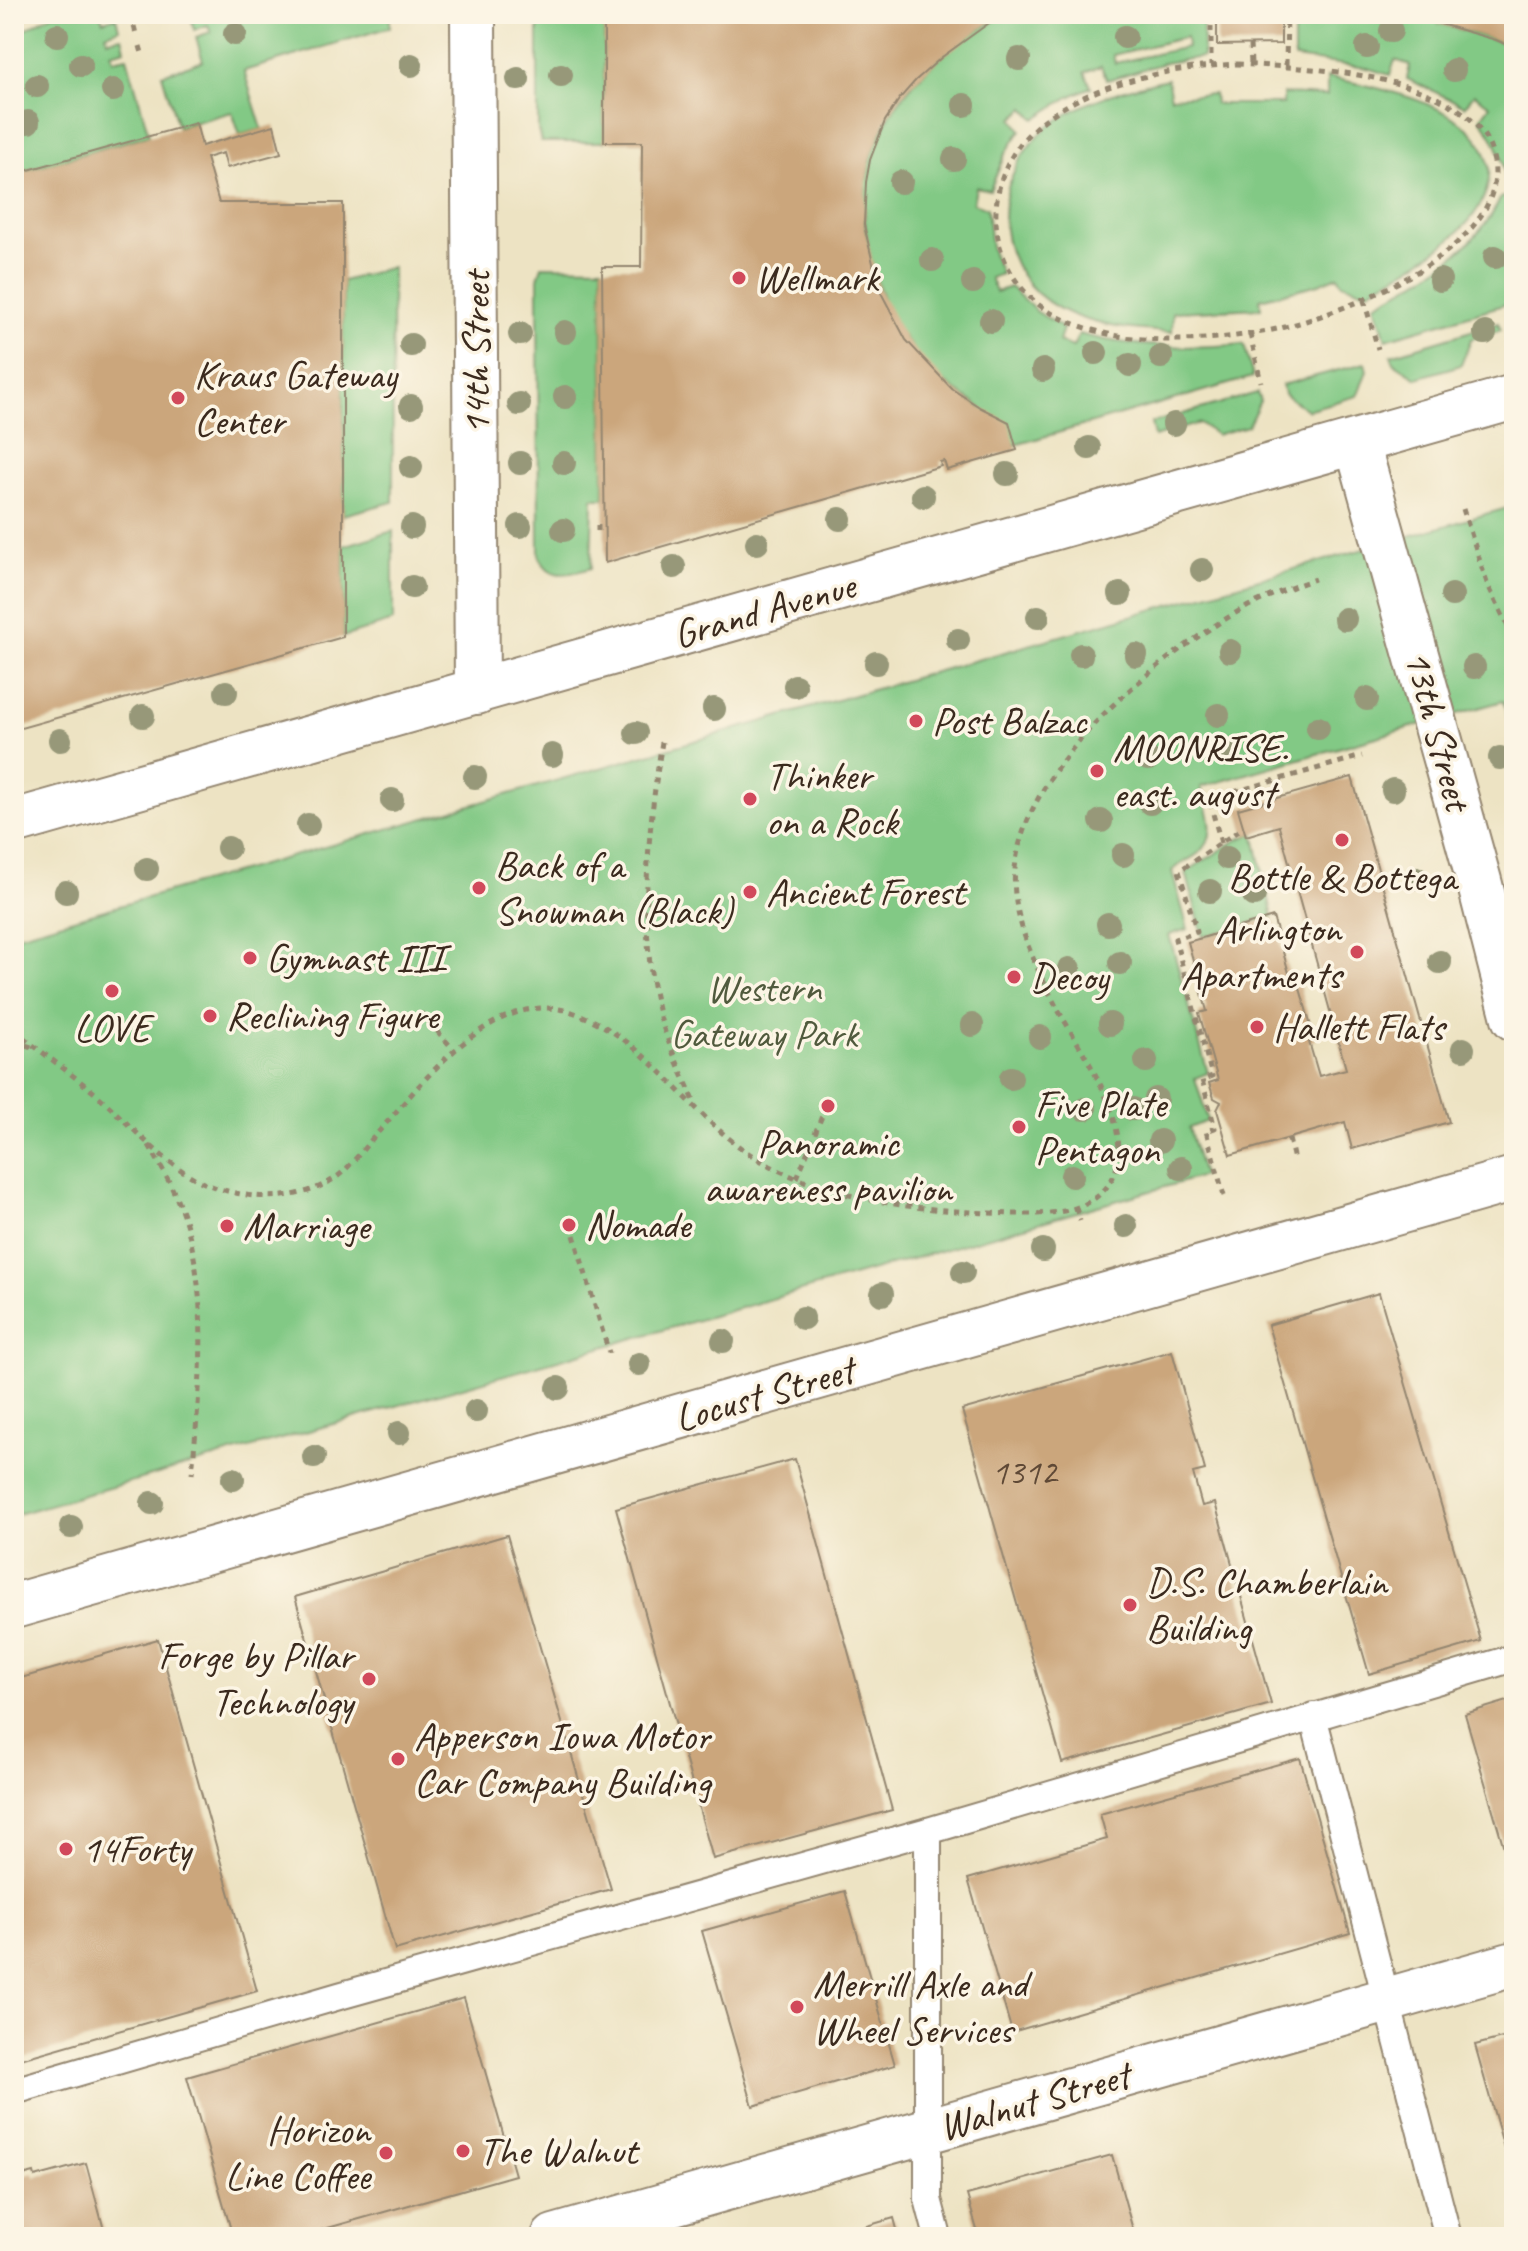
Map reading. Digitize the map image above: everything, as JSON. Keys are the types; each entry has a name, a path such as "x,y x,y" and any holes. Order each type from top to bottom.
{"main road":[{"name":"14th Street","path":"473,14 477,692"},
{"name":"Grand Avenue","path":"14,822 1514,397"},
{"name":"13th Street","path":"1357,443 1514,1018"},
{"name":"Locust Street","path":"14,1606 1514,1179"},
{"name":"Walnut Street","path":"554,2237 1514,1964"}],"lane":[{"path":"14,2091 339,1996 928,1831 1514,1658"},
{"path":"1313,1716 1448,2237"},
{"path":"928,1831 926,2132 928,2199 938,2237"}],"path":[{"path":"1211,14 1211,65"},
{"path":"1286,65 1287,14"},
{"path":"134,26 136,34"},
{"path":"1250,45 1251,64"},
{"path":"140,46 142,53"},
{"path":"1211,65 1286,65 1378,79 1436,99 1462,112 1479,127 1491,146 1497,182 1493,197 1469,234 1437,257 1364,300 1313,318 1250,334 1206,338 1136,337 1105,334 1077,326 1051,313 1015,280 1004,261 997,239 994,215 1002,176 1021,144 1036,127 1088,96 1160,72 1211,65"},
{"path":"1364,300 1378,349"},
{"path":"1250,334 1261,382"},
{"path":"1463,509 1487,583 1514,639"},
{"path":"598,525 598,537"},
{"path":"14,1030 92,1091 180,1168 207,1184 242,1194 280,1198 311,1191 340,1175 455,1051 489,1024 509,1014 532,1007 551,1007 589,1019 622,1037 658,1067 733,1143 766,1165 797,1178 863,1197 954,1211 1052,1212 1076,1208 1098,1196 1113,1180 1118,1165 1114,1121 1095,1073 1046,987 1022,924 1014,881 1022,839 1037,800 1055,771 1102,716 1156,666 1242,609 1315,579"},
{"path":"662,742 650,814 648,858 653,988 661,1018 697,1107"},
{"path":"1221,843 1209,799 1362,756"},
{"path":"1224,1196 1206,1131 1215,1128 1202,1080 1212,1076 1175,939 1197,932 1179,871 1244,827"},
{"path":"421,1013 455,1051"},
{"path":"14,1042 35,1047"},
{"path":"797,1178 822,1116"},
{"path":"1289,1139 1294,1160"},
{"path":"146,1140 171,1183 189,1232 197,1275 202,1320 201,1365 192,1474"},
{"path":"1076,1208 1080,1221"},
{"path":"574,1235 609,1353"}],"green space":[{"path":"53,14 100,14 103,21 116,17 119,29 106,34 107,40 122,37 125,49 111,53 113,60 127,57 149,135 14,174 14,36"},
{"path":"202,14 390,14 390,27 244,71 262,129 240,135 232,112 178,127 162,74 203,61 196,37 211,32 208,25 194,30 191,17"},
{"path":"538,14 604,14 604,142 541,142 538,130"},
{"path":"1007,14 1203,14 1203,57 1164,63 1107,80 1101,66 1085,72 1091,87 1035,119 1025,108 1013,119 1021,130 1005,154 990,190 976,187 973,203 987,208 991,248 1001,274 990,278 996,292 1010,287 1036,311 1063,328 1059,342 1073,347 1079,334 1161,346 1244,344 1253,377 1015,445 982,409 946,383 911,346 899,329 877,282 868,245 864,206 868,170 879,136 896,106 918,79 974,33","holes":["1186,37 1187,47 1115,63 1113,55"]},
{"path":"1294,14 1439,14 1437,23 1514,48 1514,180 1505,179 1497,147 1480,119 1490,105 1474,94 1465,106 1407,79 1410,65 1395,60 1390,75 1367,68 1294,58"},
{"path":"1327,77 1424,102 1467,128 1482,145 1489,174 1481,203 1457,233 1420,261 1367,292 1342,283 1338,276 1260,299 1261,308 1173,312 1172,332 1086,320 1060,309 1037,293 1021,274 1010,251 1005,227 1005,202 1011,178 1023,155 1053,123 1083,106 1167,79 1171,97 1214,94 1215,104 1283,104 1283,94 1327,96"},
{"path":"1501,197 1514,199 1514,302 1386,339 1375,304 1448,261 1478,232"},
{"path":"542,266 602,267 604,498 593,498 591,568 568,574 554,573 543,564 539,555 538,278"},
{"path":"392,267 393,502 343,515 343,281"},
{"path":"1498,323 1501,330 1471,339 1461,365 1417,378 1394,363 1391,355"},
{"path":"1365,363 1367,371 1357,396 1307,410 1284,394 1282,385"},
{"path":"1257,393 1260,401 1248,426 1216,435 1200,423 1154,437 1151,423"},
{"name":"Western Gateway Park","path":"1514,506 1514,742 1503,701 1201,787 1209,813 1209,839 1199,853 1172,871 1188,929 1169,935 1208,1073 1195,1078 1208,1121 1189,1128 1203,1176 14,1515 14,936"},
{"path":"393,531 393,621 343,637 343,546"},
{"path":"1254,833 1273,917 1203,937 1186,872"}],"building":[{"name":"Wellmark","path":"604,14 1007,14 989,23 942,57 900,98 885,121 870,160 864,225 879,289 906,340 952,389 1009,422 1017,450 947,470 944,461 940,462 941,466 605,563 602,267 641,267 642,142 604,142"},
{"path":"1217,14 1281,14 1281,44 1217,45"},
{"path":"1439,14 1514,14 1514,48 1437,23"},
{"name":"Kraus Gateway Center","path":"196,123 202,146 274,125 281,153 227,168 223,153 206,158 219,203 343,203 343,637 14,730 14,174"},
{"path":"1352,777 1449,1122 1352,1149 1345,1122 1230,1155 1217,1110 1221,1102 1214,1098 1209,1083 1218,1080 1199,1013 1207,1011 1188,942 1273,917 1293,987 1299,985 1315,1040 1309,1042 1319,1076 1346,1069 1279,826 1246,836 1238,809"},
{"path":"1379,1293 1481,1641 1369,1674 1268,1325"},
{"name":"D.S. Chamberlain Building","path":"1172,1351 1205,1470 1193,1473 1202,1506 1215,1503 1271,1704 1062,1763 962,1410"},
{"path":"795,1459 892,1810 713,1859 616,1508"},
{"path":"507,1535 611,1889 395,1950 295,1597"},
{"path":"158,1639 257,1991 14,2061 14,1680"},
{"path":"1514,1699 1514,1879 1513,1879 1465,1714"},
{"path":"1300,1758 1350,1933 1012,2032 968,1879 1107,1839 1100,1814"},
{"path":"845,1891 895,2065 753,2106 702,1931"},
{"path":"464,1998 515,2175 296,2237 233,2237 187,2077"},
{"path":"1514,2035 1514,2180 1513,2180 1475,2045"},
{"path":"1112,2155 1135,2237 979,2237 967,2195"},
{"path":"86,2163 106,2237 14,2237 14,2178 34,2173 35,2177"},
{"path":"894,2218 899,2237 832,2237 832,2236"}],"place":[{"name":"Wellmark","path":"739,278"},
{"name":"Kraus Gateway Center","path":"178,398"},
{"name":"Post Balzac","path":"916,721"},
{"name":"MOONRISE. east. august","path":"1097,771"},
{"name":"Thinker on a Rock","path":"750,799"},
{"name":"Bottle & Bottega","path":"1342,840"},
{"name":"Back of a Snowman (Black)","path":"479,888"},
{"name":"Ancient Forest","path":"750,892"},
{"name":"Arlington Apartments","path":"1357,952"},
{"name":"Gymnast III","path":"250,958"},
{"name":"Decoy","path":"1014,977"},
{"name":"LOVE","path":"112,991"},
{"name":"Reclining Figure","path":"210,1016"},
{"name":"Hallett Flats","path":"1257,1027"},
{"name":"Panoramic awareness pavilion","path":"828,1106"},
{"name":"Five Plate Pentagon","path":"1019,1127"},
{"name":"Nomade","path":"569,1225"},
{"name":"Marriage","path":"227,1226"},
{"name":"D.S. Chamberlain Building","path":"1130,1605"},
{"name":"Forge by Pillar Technology","path":"369,1679"},
{"name":"Apperson Iowa Motor Car Company Building","path":"398,1759"},
{"name":"14Forty","path":"66,1849"},
{"name":"Merrill Axle and Wheel Services","path":"797,2007"},
{"name":"The Walnut","path":"463,2151"},
{"name":"Horizon Line Coffee","path":"386,2153"}]}
